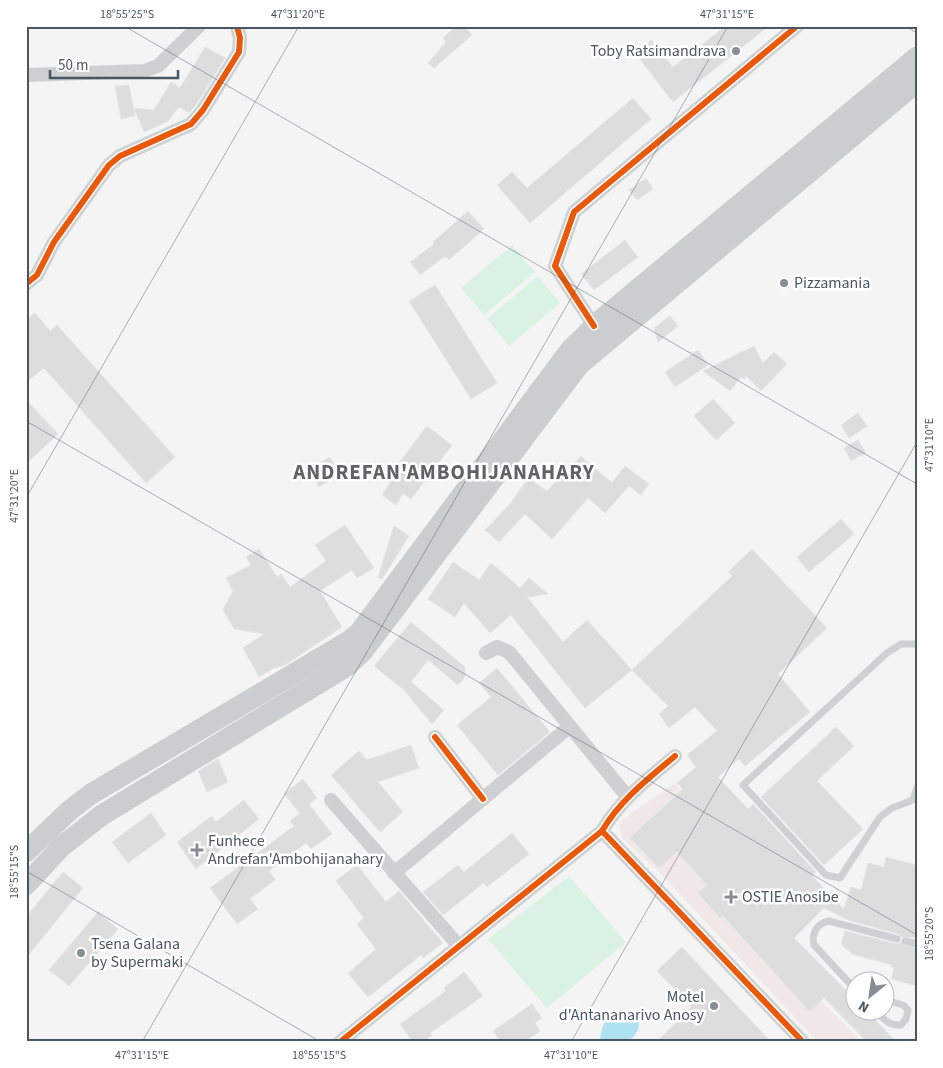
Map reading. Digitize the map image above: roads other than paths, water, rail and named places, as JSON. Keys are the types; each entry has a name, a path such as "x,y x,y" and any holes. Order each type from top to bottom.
{"main road":[{"path":"26,852 91,794 349,641 359,633 558,365 917,57"},
{"path":"26,885 61,847 102,815 347,666 363,651 579,365 603,327 917,82"}],"street":[{"path":"26,75 144,71 158,66 199,26"},
{"path":"26,284 37,275 54,242 109,165 120,156 191,124 203,110 239,52 240,38 237,26"},
{"path":"603,327 555,266 574,212 797,26"},
{"path":"486,653 497,647 509,652 627,796"},
{"path":"394,873 569,727"},
{"path":"435,737 483,799"},
{"path":"340,1042 602,830 613,812 627,796 675,756"},
{"path":"331,800 459,946"},
{"path":"49,830 61,847"},
{"path":"602,830 803,1042"}],"lane":[{"path":"917,644 900,644 887,653 743,785 826,875 840,878 880,817 892,808 913,800 917,787"},
{"path":"846,979 814,945 812,938 814,932 824,922 829,921 897,939"},
{"path":"905,941 917,944"},
{"path":"885,1020 893,1026 901,1025 908,1010 904,1005 896,1003"}],"water":[{"path":"623,1009 639,1019 639,1026 635,1034 628,1042 600,1042 603,1025 612,1013"}],"place":[{"name":"Toby Ratsimandrava","path":"736,51"},
{"name":"Pizzamania","path":"784,283"},
{"name":"Funhece Andrefan'Ambohijanahary","path":"197,850"},
{"name":"OSTIE Anosibe","path":"731,897"},
{"name":"Tsena Galana by Supermaki","path":"81,953"},
{"name":"Motel d'Antananarivo Anosy","path":"714,1006"}],"district":[{"name":"ANDREFAN'AMBOHIJANAHARY","path":"444,472"}]}
